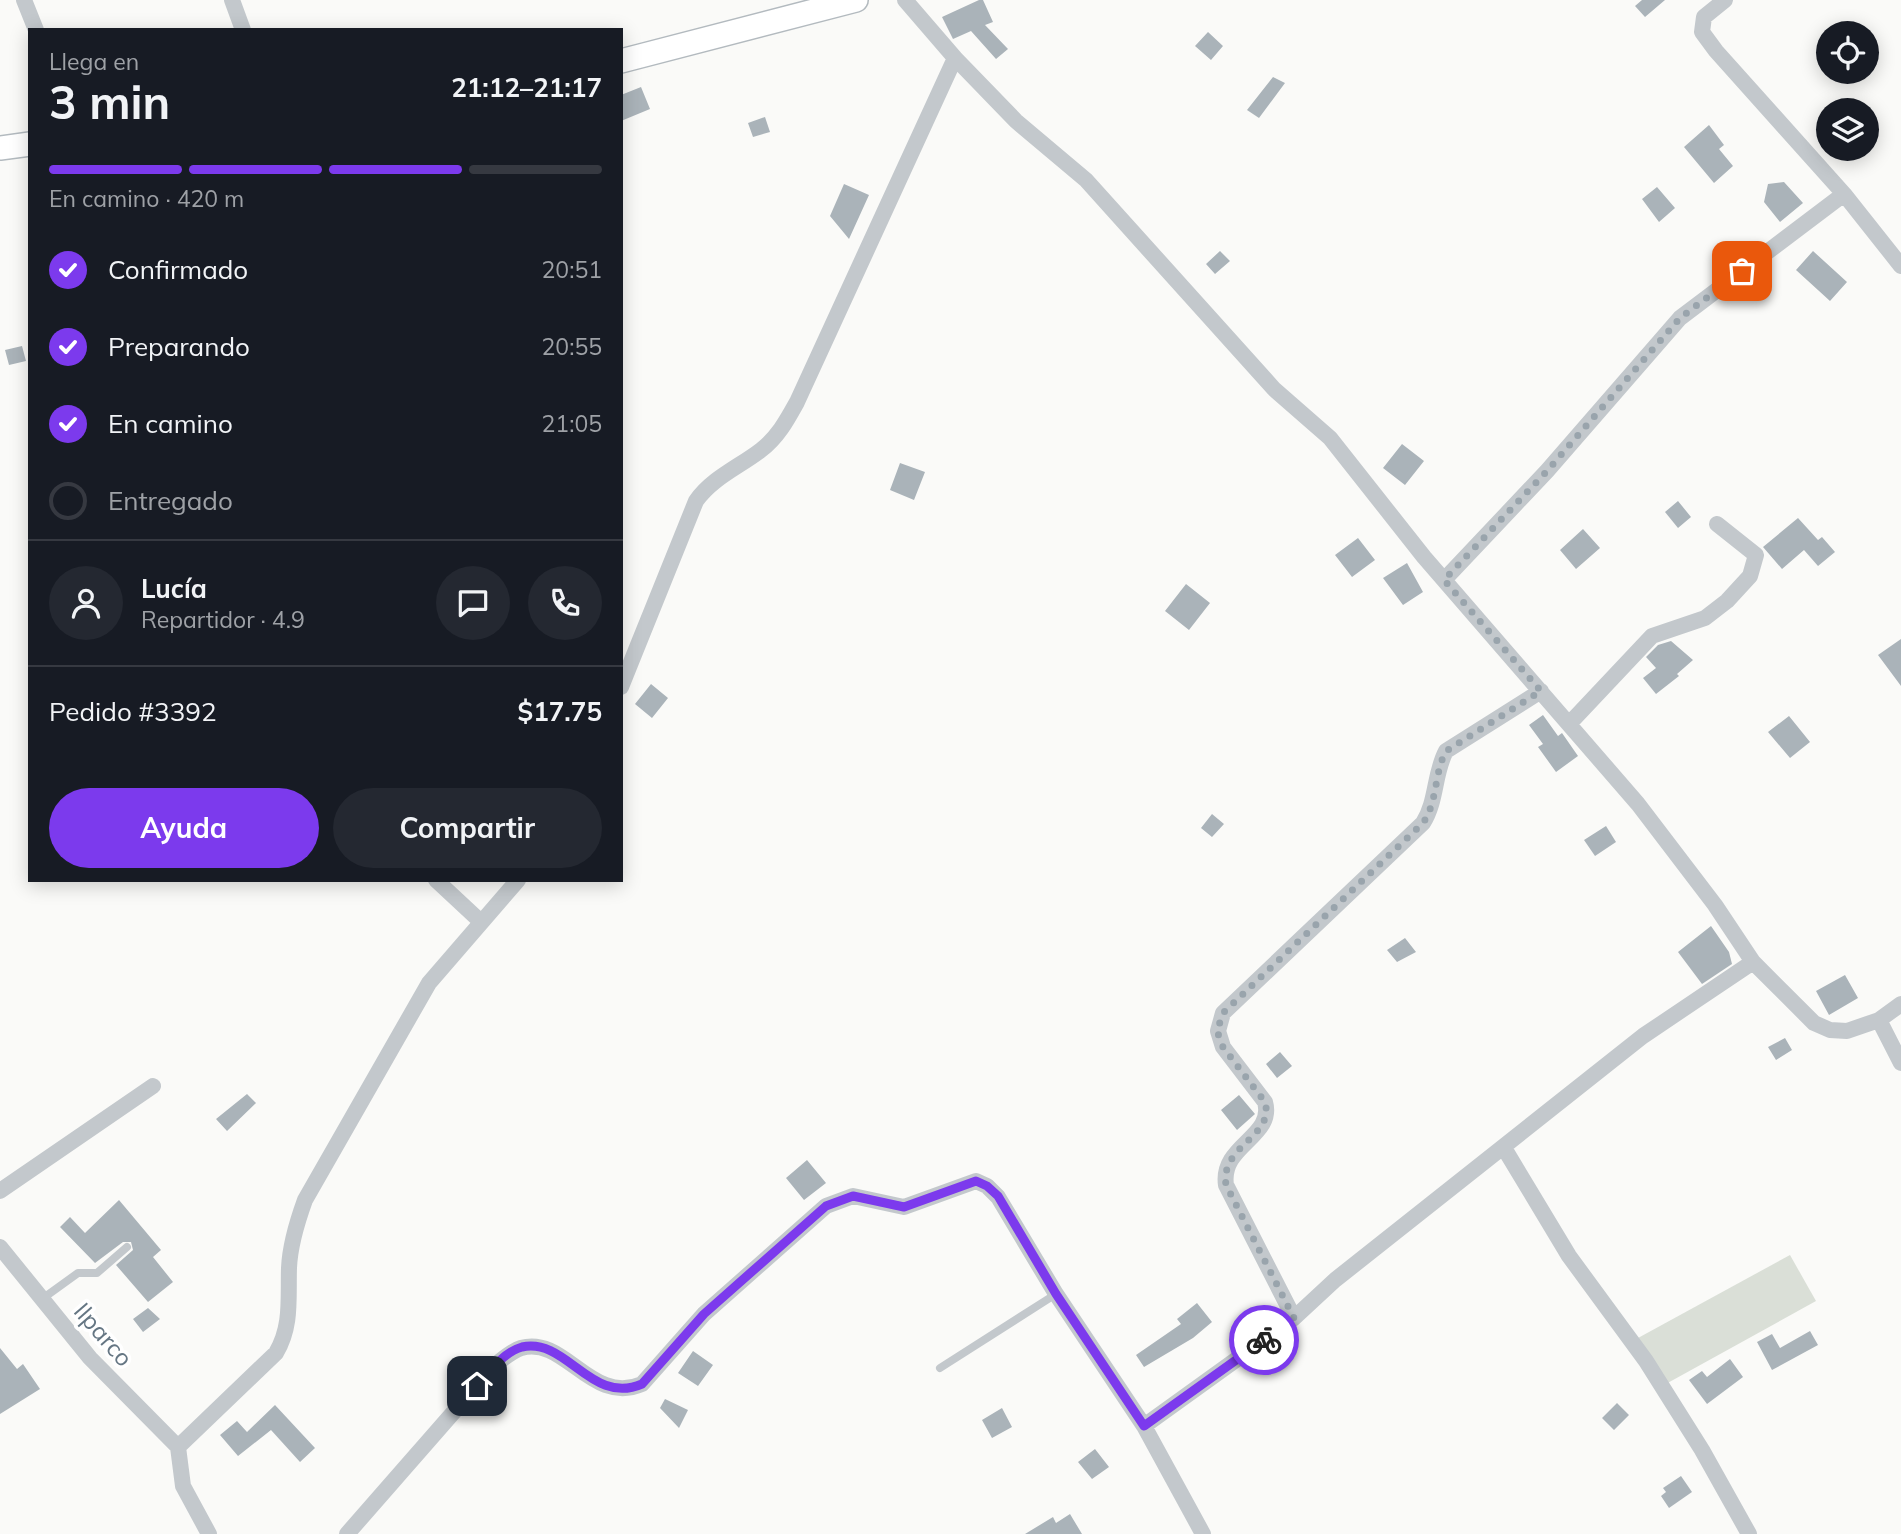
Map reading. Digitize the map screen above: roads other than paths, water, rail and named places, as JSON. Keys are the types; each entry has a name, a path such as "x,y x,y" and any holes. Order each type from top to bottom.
{"main road":[{"path":"623,60 856,0"},
{"path":"0,148 28,144"}],"street":[{"path":"24,0 35,28"},
{"path":"232,0 242,28"},
{"path":"905,0 955,58 1016,121 1086,180 1274,389 1330,438 1444,580 1570,723 1661,834 1716,905 1753,962 1814,1023 1830,1030 1847,1031 1879,1020 1901,1004"},
{"path":"1725,0 1704,18 1702,32 1844,194 1901,266"},
{"path":"623,682 696,501 707,487 761,449 782,430 797,402 955,58"},
{"path":"1444,580 1547,471 1680,318 1844,194"},
{"path":"1570,723 1653,636 1706,618 1750,576 1756,555 1717,524"},
{"path":"1294,1318 1226,1185 1224,1170 1230,1158 1265,1122 1268,1111 1265,1102 1223,1047 1217,1031 1223,1013 1423,823 1429,814 1439,764 1446,751 1541,691"},
{"path":"438,882 481,921"},
{"path":"208,1534 183,1486 178,1447 276,1353 284,1340 289,1318 289,1266 294,1230 305,1200 429,984 516,882"},
{"path":"1144,1426 1294,1318 1335,1280 1643,1036 1753,962"},
{"path":"1879,1020 1901,1063"},
{"path":"0,1191 153,1086"},
{"path":"1504,1148 1569,1255 1646,1361 1702,1450 1749,1534"},
{"path":"347,1534 494,1366 509,1354 522,1347 538,1347 606,1387 629,1390 642,1384 704,1314 826,1206 840,1198 864,1197 904,1207 976,1181 998,1196 1056,1294 1144,1426 1203,1534"},
{"name":"Ilparco","path":"0,1247 90,1358 178,1447"}],"lane":[{"path":"42,1298 78,1273 97,1273 127,1247"},
{"path":"940,1368 1056,1294"}]}
